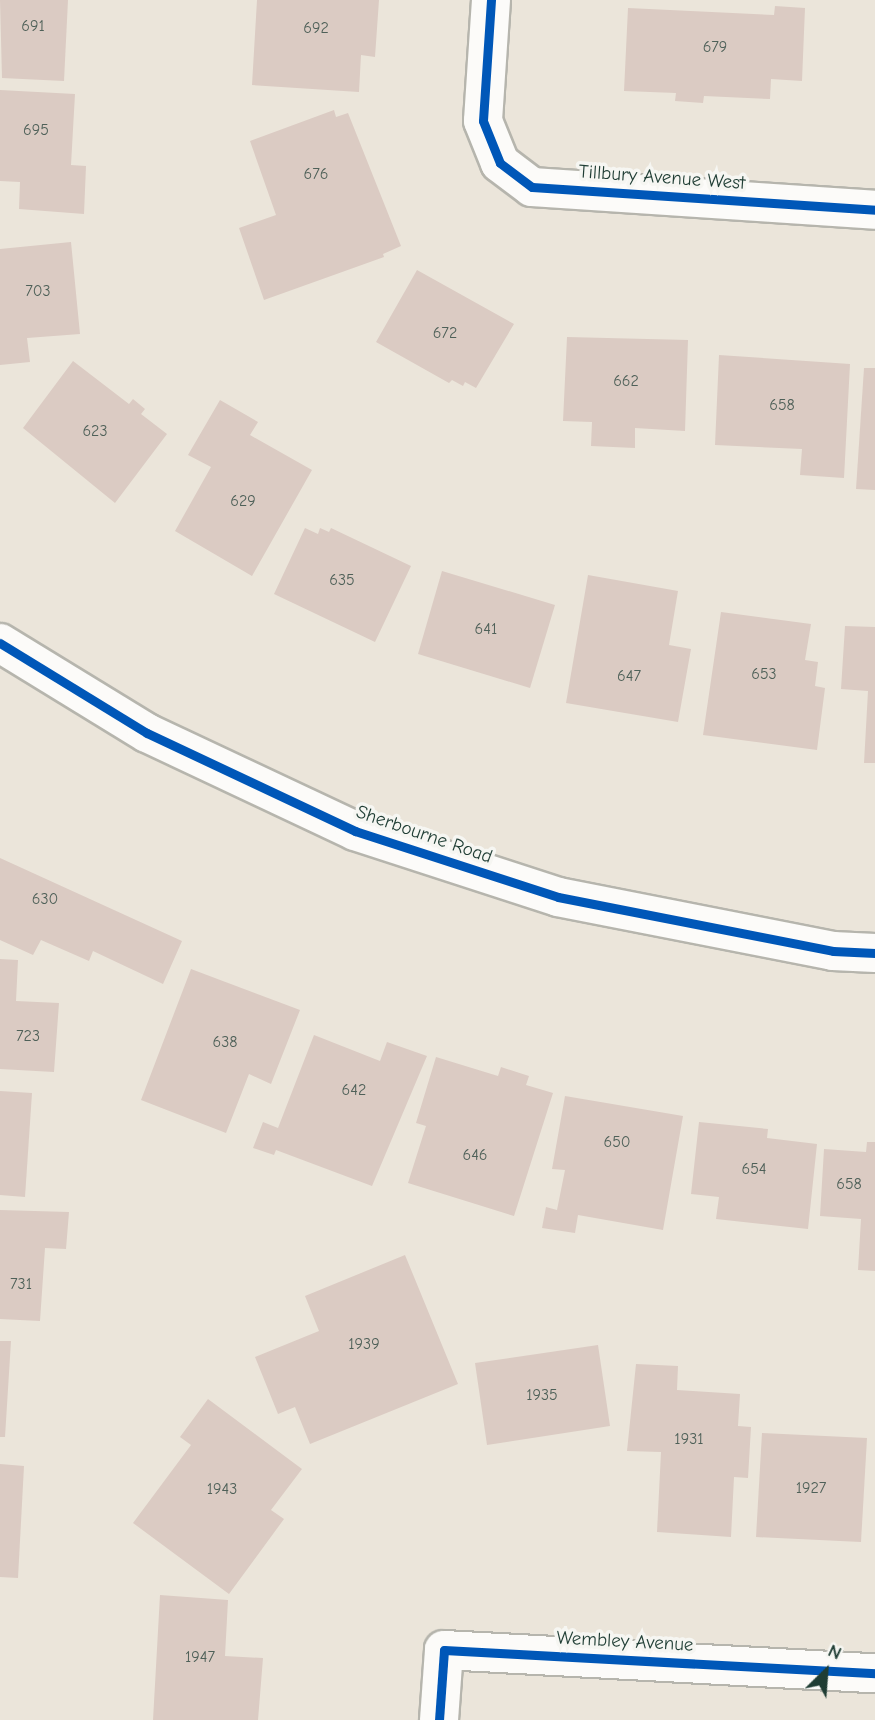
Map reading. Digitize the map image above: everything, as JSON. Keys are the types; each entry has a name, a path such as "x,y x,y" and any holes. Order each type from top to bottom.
{"street":[{"name":"Tillbury Avenue West","path":"491,0 483,121 500,163 532,187 875,210"},
{"name":"Sherbourne Road","path":"0,643 147,733 355,831 558,897 833,951 875,953"},
{"name":"Wembley Avenue","path":"439,1720 444,1650 875,1673"}],"building":[{"path":"0,0 68,0 64,81 2,78"},
{"path":"257,0 379,0 375,57 361,55 359,92 252,85"},
{"path":"775,6 805,8 802,81 771,79 770,99 704,96 703,103 675,101 676,93 624,91 628,8 774,15"},
{"path":"0,90 75,94 71,165 86,166 84,214 19,209 20,182 0,181"},
{"path":"334,110 336,117 348,113 401,246 383,254 384,257 264,300 239,228 276,215 250,141"},
{"path":"71,242 80,334 27,338 30,362 0,365 0,249"},
{"path":"417,270 514,324 476,388 465,382 463,386 452,380 449,383 376,342"},
{"path":"567,337 688,340 685,431 635,428 635,448 591,446 592,422 563,421"},
{"path":"719,355 850,364 844,478 800,475 802,449 715,445"},
{"path":"73,361 129,404 133,399 145,409 141,414 167,434 115,503 23,428"},
{"path":"864,368 875,368 875,490 856,489"},
{"path":"220,400 258,422 250,435 312,470 252,576 175,531 211,467 188,455"},
{"path":"305,528 318,534 320,528 329,532 331,528 411,566 375,642 274,594"},
{"path":"442,571 555,605 530,688 418,654"},
{"path":"588,575 678,591 669,645 691,649 678,722 566,703"},
{"path":"721,612 811,624 805,660 818,662 815,686 825,688 817,750 703,735"},
{"path":"845,626 875,627 875,763 864,763 868,691 841,689"},
{"path":"0,858 182,941 163,984 93,951 89,961 41,940 33,955 0,940"},
{"path":"0,959 18,960 16,1001 59,1003 54,1072 0,1069"},
{"path":"191,969 300,1010 271,1084 249,1074 226,1133 141,1100"},
{"path":"314,1035 380,1061 387,1042 427,1056 372,1186 276,1150 274,1155 253,1148 263,1122 278,1128"},
{"path":"436,1057 498,1076 501,1067 529,1076 526,1085 553,1093 514,1216 408,1183 426,1126 416,1123"},
{"path":"0,1091 32,1093 25,1197 0,1195"},
{"path":"565,1096 683,1116 663,1230 578,1215 575,1233 542,1228 546,1207 557,1210 565,1170 552,1169"},
{"path":"699,1122 768,1129 767,1138 817,1144 808,1229 716,1219 719,1197 691,1194"},
{"path":"867,1142 875,1142 875,1271 858,1270 861,1219 820,1216 824,1149 866,1152"},
{"path":"0,1210 69,1212 66,1249 45,1248 40,1321 0,1319"},
{"path":"405,1255 458,1384 310,1444 295,1407 278,1414 255,1357 319,1331 305,1296"},
{"path":"0,1341 11,1341 5,1437 0,1437"},
{"path":"598,1345 610,1426 487,1445 475,1363"},
{"path":"636,1364 678,1366 677,1390 740,1394 738,1426 751,1427 748,1478 734,1477 731,1537 657,1532 661,1452 627,1451"},
{"path":"208,1399 302,1469 271,1510 284,1519 229,1594 133,1523 191,1445 180,1437"},
{"path":"762,1433 867,1438 861,1542 756,1537"},
{"path":"0,1464 24,1466 18,1578 0,1577"},
{"path":"160,1595 228,1600 225,1656 263,1658 258,1720 153,1720"}],"cycle path":[{"path":"491,0 483,121 500,163 532,187 875,210"},
{"path":"0,643 147,733 355,831 558,897 833,951 875,953"},
{"path":"439,1720 444,1650 875,1673"}]}
